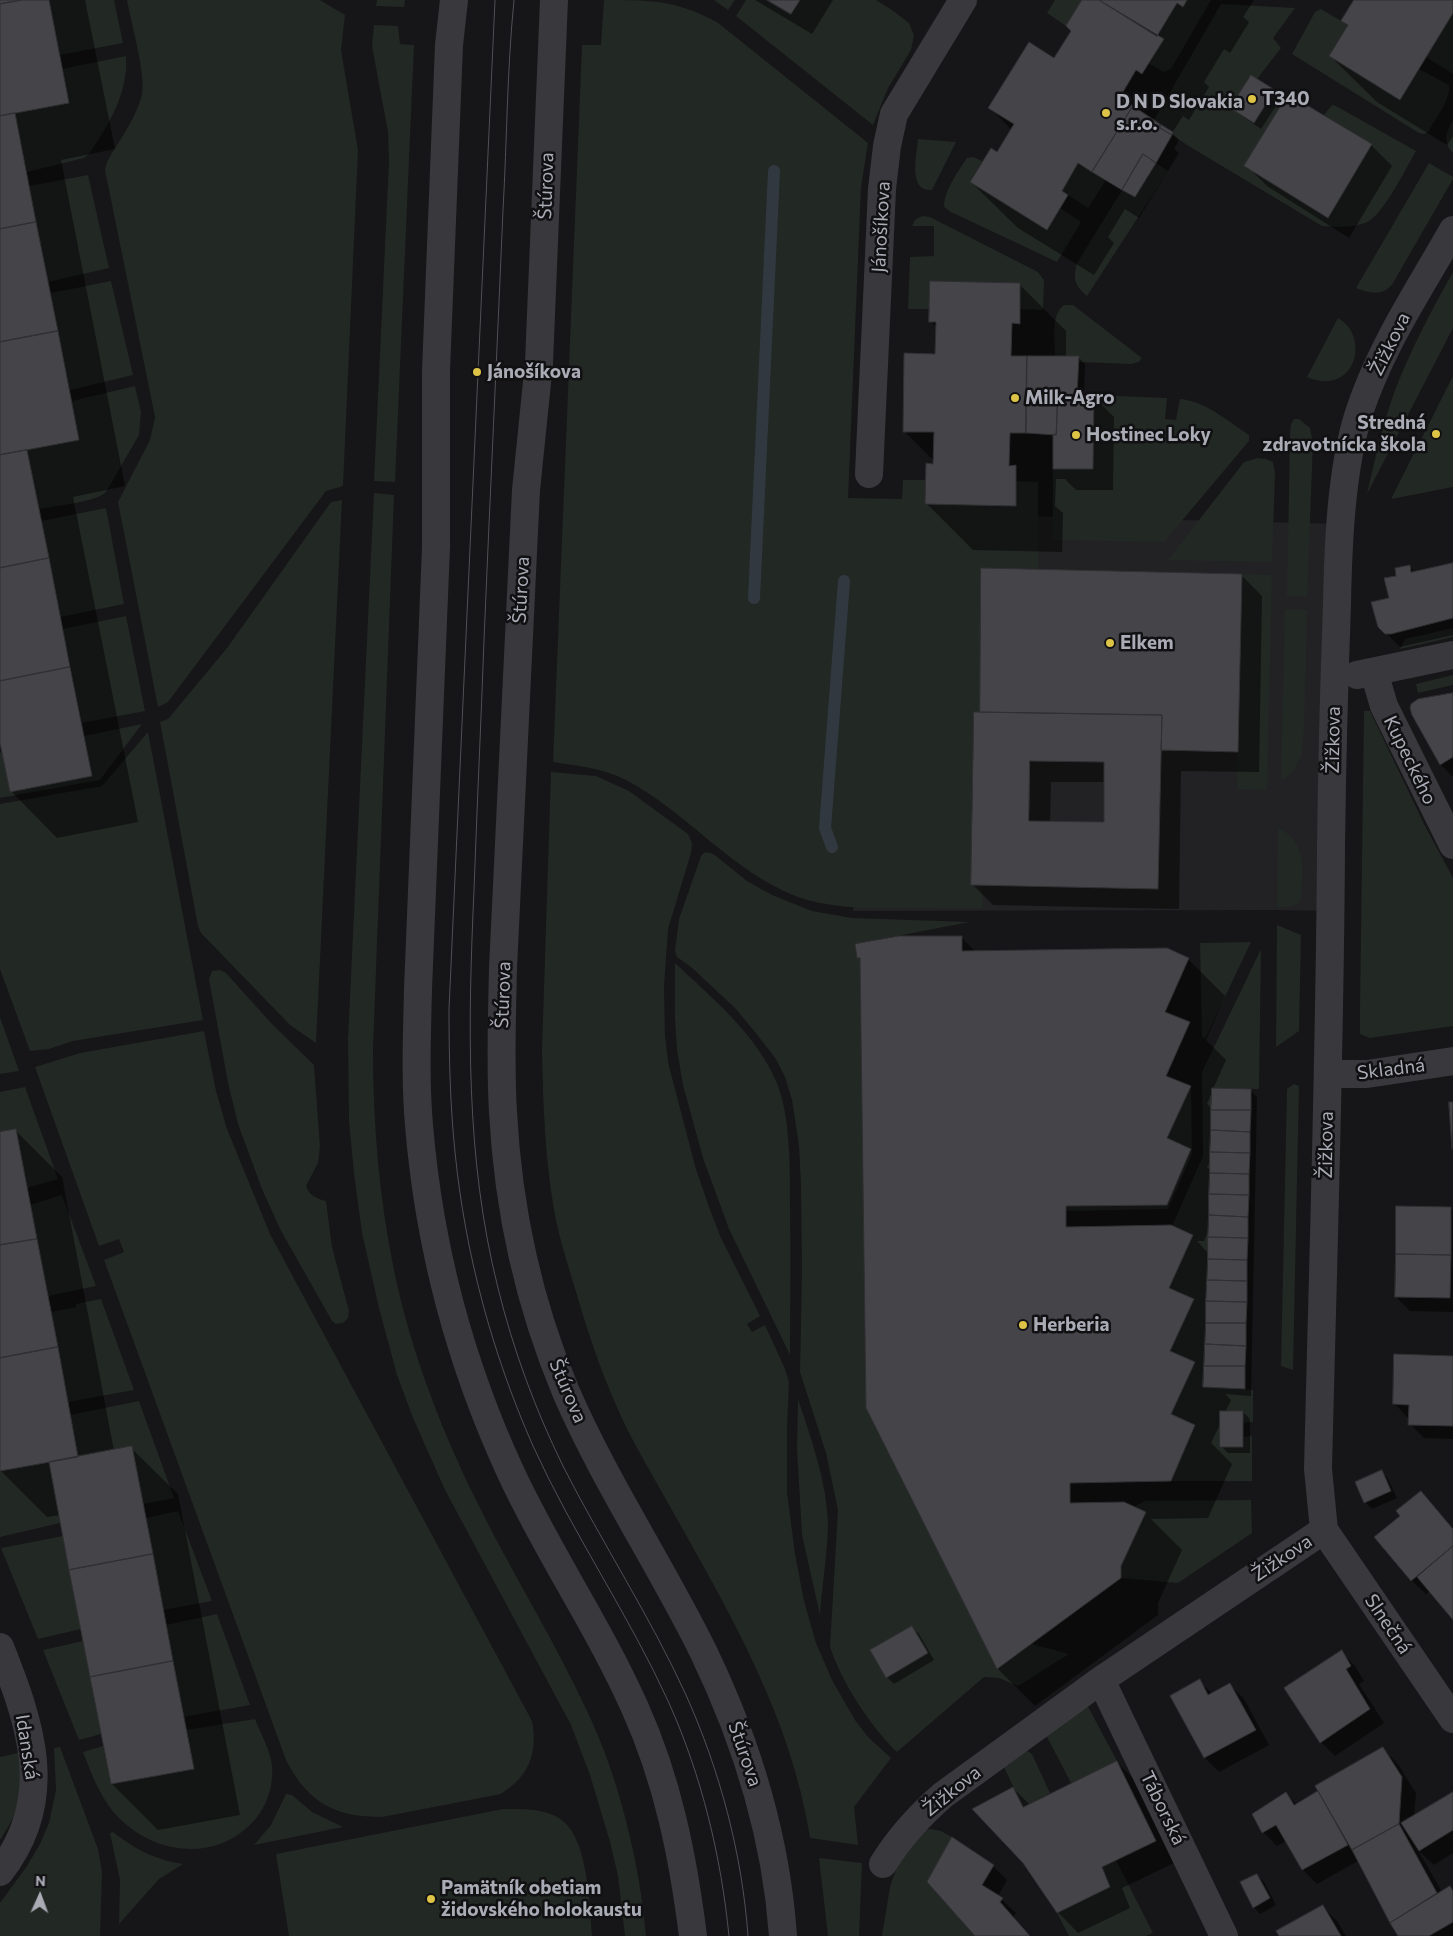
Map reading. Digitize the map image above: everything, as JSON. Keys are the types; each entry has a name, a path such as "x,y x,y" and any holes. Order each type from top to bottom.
{"street":[{"path":"454,0 449,55 436,371 436,547 418,999 417,1059 419,1114 425,1185 436,1248 449,1304 468,1366 492,1430 511,1474 536,1523 635,1708 651,1747 677,1833 687,1887 693,1936"},
{"name":"Štúrova","path":"554,0 539,363 524,530 503,968 503,1102 507,1160 515,1213 529,1279 566,1391 600,1463 702,1650 724,1696 748,1759 764,1810 784,1936"},
{"name":"Jánošíkova","path":"869,474 882,189 887,146 894,114 963,0"},
{"name":"Žižkova","path":"883,1864 894,1847 943,1795 1101,1680 1324,1530 1318,1469 1328,1074 1334,680 1341,524 1348,465 1358,416 1380,361 1400,319 1453,230"},
{"path":"1334,680 1453,655"},
{"name":"Kupeckého","path":"1374,672 1384,706 1453,845"},
{"name":"Skladná","path":"1328,1074 1367,1074 1453,1061"},
{"name":"Slnečná","path":"1324,1530 1453,1719"},
{"name":"Idanská","path":"0,1647 16,1687 33,1758 35,1782 33,1802 28,1821 20,1840 0,1872"},
{"name":"Táborská","path":"1101,1680 1224,1936"}],"shaded area":[{"path":"49,0 114,0 123,43 60,55"},
{"path":"127,0 320,0 345,15 341,50 358,150 343,486 326,491 168,702 158,707 118,502 150,440 155,417 105,170 107,162 136,112 142,94 142,74"},
{"path":"377,0 405,0 404,7 376,6"},
{"path":"604,0 636,0 675,5 717,22 868,143 861,187 848,498 902,499 903,480 925,480 925,504 1016,481 1038,482 1038,569 981,568 980,712 974,712 971,884 982,885 983,908 858,907 810,901 798,897 752,873 669,808 626,780 599,770 553,762 582,45 601,45"},
{"path":"714,0 735,0 728,10"},
{"path":"746,0 767,0 791,14 800,0 876,0 909,23 914,35 911,50 888,88 873,125 736,16"},
{"path":"1055,0 1082,0 1066,26 1047,13"},
{"path":"1187,0 1211,0 1171,69 1164,72 1149,64 1163,40 1157,36 1177,3 1183,7"},
{"path":"1221,4 1295,8 1273,38 1281,48 1257,79 1250,76 1230,108 1254,123 1275,90 1286,97 1245,165 1372,144 1324,115 1332,105 1416,151 1386,203 1372,219 1354,226 1322,226 1187,145 1172,135 1173,132 1154,120"},
{"path":"1321,9 1348,25 1329,56 1400,99 1419,69 1449,85 1446,102 1428,132 1424,134 1419,133 1292,54 1315,12"},
{"path":"1453,13 1453,74 1426,57"},
{"path":"374,25 398,26 400,44 414,45 395,482 374,481 389,161 388,132 372,46"},
{"path":"126,56 126,69 121,96 110,121 88,155 84,158 27,172 15,113 69,103 62,69"},
{"path":"1453,120 1453,153 1447,145 1446,137"},
{"path":"918,139 956,142 932,190 924,189 916,179 915,162"},
{"path":"973,157 982,161 970,182 1047,229 1060,208 1081,222 1057,262 944,207 946,194 956,175 967,158"},
{"path":"1078,163 1106,180 1088,208 1062,191"},
{"path":"1156,163 1168,171 1087,296 1077,285 1075,274 1077,263 1122,190"},
{"path":"1429,163 1453,177 1453,179 1393,283 1385,290 1376,293 1356,288"},
{"path":"88,175 109,268 48,282 29,186"},
{"path":"922,216 930,217 1038,272 1044,280 1043,310 1020,309 1020,283 930,281 930,309 908,309 910,257 934,256 934,226 912,226 915,220"},
{"path":"1453,272 1453,328 1367,494 1382,430 1394,393 1421,331"},
{"path":"111,281 133,375 70,390 51,293"},
{"path":"1064,305 1073,305 1142,358 1139,362 1131,364 1079,362 1055,357 1055,322 1060,309"},
{"path":"1338,318 1352,333 1355,343 1353,363 1348,371 1330,381 1318,381 1307,377"},
{"name":"Stredná zdravotnícka škola","path":"1453,376 1453,487 1391,499"},
{"path":"135,386 141,412 139,435 106,492 85,501 39,509 27,450 79,440 72,401"},
{"path":"1094,395 1167,398 1165,419 1176,420 1180,399 1189,401 1216,412 1249,435 1249,441 1164,542 1053,540 1053,469 1093,469"},
{"path":"1294,419 1299,419 1310,428 1313,443 1307,596 1287,596 1290,435 1291,424"},
{"path":"1258,458 1273,462 1275,473 1272,562 1168,560 1244,462"},
{"path":"374,493 394,495 373,1049 378,1160 384,1215 394,1270 417,1357 449,1441 488,1524 575,1685 599,1738 618,1793 633,1851 639,1880 646,1936 625,1936 618,1876 610,1842 590,1775 571,1725 445,1490 413,1418 397,1375 362,1233 349,1121 348,1039"},
{"path":"342,500 316,1043 290,1025 201,933 198,926 160,722 168,719 227,648 331,502"},
{"path":"106,508 124,604 60,617 41,521"},
{"path":"868,512 1341,524 1331,911 853,911"},
{"path":"1242,574 1272,575 1267,790 1237,789"},
{"path":"1285,609 1307,610 1304,730 1301,757 1293,772 1281,781"},
{"path":"126,616 145,711 82,723 63,629"},
{"path":"1453,628 1453,637 1400,649 1405,639"},
{"path":"1453,675 1453,685 1418,693 1416,684"},
{"path":"1364,711 1370,711 1425,826 1453,878 1453,1026 1370,1038 1360,1034"},
{"path":"142,724 100,780 0,798 0,753 2,752 10,792 91,776 84,736"},
{"path":"148,732 203,1020 73,1041 49,1049 30,1051 0,969 0,804 102,786"},
{"path":"551,772 596,776 629,791 688,834 692,843 691,853 668,929 664,987 665,1035 668,1062 695,1166 709,1207 721,1238 760,1316 747,1324 752,1332 765,1325 789,1382 787,1492 795,1554 804,1601 816,1643 832,1680 855,1720 868,1737 891,1758 854,1807 858,1845 810,1838 801,1794 774,1710 737,1629 620,1414 581,1310 558,1231 548,1170 542,1070"},
{"path":"1278,827 1295,842 1299,850 1302,868 1301,900 1290,906 1277,907"},
{"path":"705,852 711,853 747,881 772,895 812,911 852,918 970,922 855,944 857,958 860,958 866,1408 997,1669 1032,1644 1069,1654 1018,1686 999,1678 984,1677 897,1752 867,1717 849,1689 830,1647 838,1510 826,1453 800,1372 801,1185 799,1146 792,1100 785,1077 776,1059 755,1032 735,1008 691,967 677,957 675,951 679,919 701,856","holes":["912,1626 928,1653 886,1678"]},
{"path":"1277,925 1301,935 1299,1031 1276,1047"},
{"path":"1251,942 1205,1039 1202,1037 1200,943"},
{"path":"1261,949 1259,1089 1212,1088 1203,1387 1253,1390 1253,1422 1243,1423 1243,1411 1220,1412 1220,1446 1243,1447 1244,1437 1252,1436 1252,1481 1171,1481 1195,1426 1171,1414 1194,1362 1170,1351 1193,1299 1169,1288 1172,1226 1203,1156 1202,1072"},
{"path":"675,963 718,1003 745,1032 767,1064 781,1095 785,1110 790,1159 790,1355 729,1229 703,1158 683,1085 677,1050"},
{"path":"220,970 226,973 272,1024 314,1065 320,1147 318,1163 306,1186 313,1196 326,1201 332,1247 349,1311 348,1318 343,1323 336,1324 332,1321 280,1229 262,1189 238,1124 228,1083 209,979 212,971"},
{"path":"0,1017 19,1071 0,1074"},
{"path":"204,1031 216,1091 227,1129 270,1234 532,1721 534,1744 529,1763 525,1772 518,1780 501,1794 382,1817 350,1814 325,1805 314,1797 304,1787 286,1760 104,1260 124,1252 119,1239 99,1246 35,1067 80,1053"},
{"path":"1294,1084 1299,1086 1293,1370 1281,1366 1287,1089"},
{"path":"1191,1086 1192,1154 1168,1209 1066,1211 1066,1206 1167,1204 1191,1150 1167,1138"},
{"path":"25,1087 58,1179 27,1188 16,1130 0,1132 0,1092"},
{"path":"62,1195 96,1286 48,1296 30,1205"},
{"path":"101,1299 134,1390 68,1402 51,1312"},
{"path":"798,1399 818,1462 827,1511 828,1527 820,1615 802,1535 797,1449"},
{"path":"139,1401 174,1498 143,1504 78,1457 70,1415"},
{"path":"49,1462 60,1523 0,1537 0,1471"},
{"path":"1251,1500 1252,1533 1178,1583 1121,1578 1121,1566 1146,1512 1135,1506 1145,1501"},
{"path":"178,1511 212,1601 163,1610 146,1518"},
{"path":"63,1536 81,1629 38,1639 1,1548"},
{"path":"217,1614 250,1705 183,1717 166,1625"},
{"path":"83,1641 101,1734 79,1740 43,1650"},
{"path":"1085,1701 1117,1761 1071,1783 1046,1735"},
{"path":"255,1719 272,1765 272,1781 265,1805 251,1824 236,1836 219,1844 202,1848 184,1849 167,1846 133,1830 119,1818 107,1803 83,1752 103,1746 111,1784 193,1769 186,1730"},
{"path":"60,1747 98,1849 102,1872 100,1936 0,1936 0,1903 27,1866 40,1844 49,1823 56,1790 54,1748"},
{"path":"1026,1750 1032,1754 1050,1793 1023,1807 1003,1765"},
{"path":"18,1753 20,1793 17,1809 0,1840 0,1757"},
{"path":"286,1794 292,1795 312,1812 343,1827 254,1845 271,1825"},
{"path":"503,1809 542,1811 557,1817 571,1830 583,1858 592,1936 289,1936 276,1854"},
{"path":"921,1830 941,1831 952,1837 927,1882 975,1936 882,1936 890,1887 900,1858"},
{"path":"113,1832 129,1844 146,1853 164,1860 183,1864 159,1879 119,1924 120,1880 110,1833"},
{"path":"819,1858 862,1863 859,1936 828,1936"},
{"path":"1116,1860 1153,1933 1146,1936 1069,1936 1057,1913 1110,1887 1102,1867"}],"building":[{"path":"0,0 22,0 0,4"},
{"path":"22,0 49,0 69,103 0,116 0,4"},
{"path":"767,0 800,0 791,14"},
{"path":"1082,0 1099,0 1164,39 1142,74 1136,70 1120,97 1133,106 1092,172 1078,163 1062,191 1068,195 1047,230 970,182 991,148 997,152 1014,124 988,108 1029,42 1054,58 1071,31 1066,26"},
{"path":"1099,0 1187,0 1183,7 1177,3 1157,36"},
{"path":"1354,0 1453,0 1453,13 1400,100 1329,56 1348,25 1341,21"},
{"name":"T340","path":"1251,75 1275,90 1254,123 1230,108"},
{"path":"1288,94 1372,144 1328,218 1244,166"},
{"path":"1133,106 1160,124 1160,128 1172,135 1156,163 1143,154 1122,190 1092,172"},
{"path":"15,113 36,222 0,229 0,116"},
{"path":"1160,124 1173,132 1172,135 1160,128"},
{"path":"1143,154 1156,163 1135,197 1122,190"},
{"path":"36,222 58,331 0,342 0,229"},
{"path":"930,281 1020,283 1020,324 1012,323 1011,356 1027,356 1026,433 1010,433 1009,466 1016,465 1016,506 925,504 926,463 933,464 934,432 903,432 904,353 935,354 936,322 929,322"},
{"path":"58,331 79,440 0,455 0,342"},
{"path":"1027,356 1079,356 1077,395 1058,394 1056,435 1026,433"},
{"path":"1058,394 1094,395 1093,469 1053,469 1053,434 1056,435"},
{"path":"27,450 49,558 0,568 0,455"},
{"path":"49,558 70,667 0,681 0,568"},
{"path":"1453,563 1453,618 1391,634 1385,634 1378,627 1371,602 1389,598 1384,578 1396,576 1395,568 1410,565 1411,572"},
{"name":"Elkem","path":"981,568 1242,574 1238,752 1161,750 1162,715 980,712"},
{"path":"70,667 92,776 10,792 0,743 0,681"},
{"path":"1453,693 1453,757 1440,765 1410,708 1411,704 1418,699"},
{"path":"974,712 1162,715 1158,889 971,885","holes":["1030,761 1104,762 1104,822 1029,821"]},
{"name":"Herberia","path":"899,936 962,936 962,951 1167,948 1189,958 1165,1012 1190,1022 1166,1076 1191,1086 1167,1138 1191,1149 1167,1205 1066,1206 1066,1227 1171,1225 1193,1235 1169,1288 1194,1299 1170,1351 1195,1362 1171,1414 1195,1425 1171,1481 1070,1483 1070,1503 1124,1502 1146,1512 1121,1566 1121,1578 997,1669 866,1408 860,958 857,958 855,944"},
{"path":"1212,1088 1251,1089 1251,1110 1211,1110"},
{"path":"1449,1102 1453,1102 1452,1149"},
{"path":"1211,1110 1251,1110 1250,1132 1211,1130"},
{"path":"16,1129 37,1239 0,1245 0,1132"},
{"path":"1211,1130 1250,1132 1250,1153 1210,1152"},
{"path":"1210,1152 1250,1153 1249,1174 1210,1173"},
{"path":"1210,1173 1249,1174 1249,1195 1209,1194"},
{"path":"1209,1194 1249,1195 1248,1217 1209,1215"},
{"path":"1396,1206 1451,1207 1451,1255 1396,1254"},
{"path":"1209,1215 1248,1217 1248,1238 1208,1237"},
{"path":"1208,1237 1248,1238 1247,1260 1208,1259"},
{"path":"37,1239 58,1347 0,1358 0,1245"},
{"path":"1396,1254 1451,1255 1450,1298 1395,1297"},
{"path":"1208,1259 1247,1260 1247,1281 1207,1280"},
{"path":"1207,1280 1247,1281 1247,1302 1206,1301"},
{"path":"1206,1301 1247,1302 1246,1323 1206,1323"},
{"path":"1206,1323 1246,1323 1246,1346 1205,1344"},
{"path":"1205,1344 1246,1346 1245,1366 1204,1366"},
{"path":"58,1347 78,1457 0,1471 0,1358"},
{"path":"1394,1354 1453,1356 1453,1426 1408,1425 1409,1405 1393,1404"},
{"path":"1204,1366 1245,1366 1245,1389 1203,1387"},
{"path":"1220,1411 1243,1411 1243,1447 1220,1447"},
{"path":"132,1446 153,1554 69,1570 49,1462"},
{"path":"1382,1470 1391,1491 1364,1503 1355,1482"},
{"path":"1421,1491 1453,1529 1453,1546 1411,1581 1374,1537 1400,1516 1396,1511"},
{"path":"1453,1546 1453,1620 1417,1577"},
{"path":"153,1554 173,1661 90,1677 69,1570"},
{"path":"912,1626 928,1653 886,1678 870,1650"},
{"path":"1342,1650 1351,1666 1346,1669 1370,1709 1320,1743 1284,1688"},
{"path":"173,1661 194,1769 111,1784 90,1677"},
{"path":"1200,1679 1208,1695 1230,1683 1256,1730 1204,1758 1170,1696"},
{"path":"1383,1747 1402,1777 1399,1824 1352,1850 1315,1786"},
{"path":"1117,1761 1156,1841 1102,1867 1110,1887 1057,1913 1023,1863 972,1809 1013,1787 1023,1807"},
{"path":"1318,1791 1348,1845 1302,1870 1276,1825 1262,1833 1252,1814 1286,1792 1294,1805"},
{"path":"1453,1792 1453,1830 1419,1851 1401,1823"},
{"path":"1399,1824 1437,1893 1390,1923 1352,1850"},
{"path":"952,1837 994,1865 982,1885 1003,1898 1000,1902 1030,1936 975,1936 927,1882"},
{"path":"1257,1874 1270,1898 1253,1908 1240,1882"},
{"path":"1450,1886 1453,1891 1453,1922 1429,1936 1398,1936 1390,1923"},
{"path":"1323,1905 1341,1936 1279,1936 1276,1931"}],"waterway":[{"path":"754,598 774,171"},
{"path":"832,847 825,828 844,581"}],"tram line":[{"path":"495,0 449,1009 451,1098 455,1152 473,1265 482,1302 505,1375 518,1411 549,1479 653,1670 681,1731 708,1817 721,1876 729,1936"},
{"path":"514,0 508,79 472,940 471,1090 479,1189 487,1239 498,1288 518,1356 534,1401 563,1466 672,1666 686,1695 709,1753 728,1813 735,1843 741,1874 748,1936"}],"place":[{"name":"T340","path":"1252,99"},
{"name":"D N D Slovakia s.r.o.","path":"1106,113"},
{"name":"Jánošíkova","path":"477,372"},
{"name":"Milk-Agro","path":"1015,398"},
{"name":"Stredná zdravotnícka škola","path":"1436,434"},
{"name":"Hostinec Loky","path":"1076,435"},
{"name":"Elkem","path":"1110,643"},
{"name":"Herberia","path":"1023,1325"},
{"name":"Pamätník obetiam židovského holokaustu","path":"431,1899"}]}
